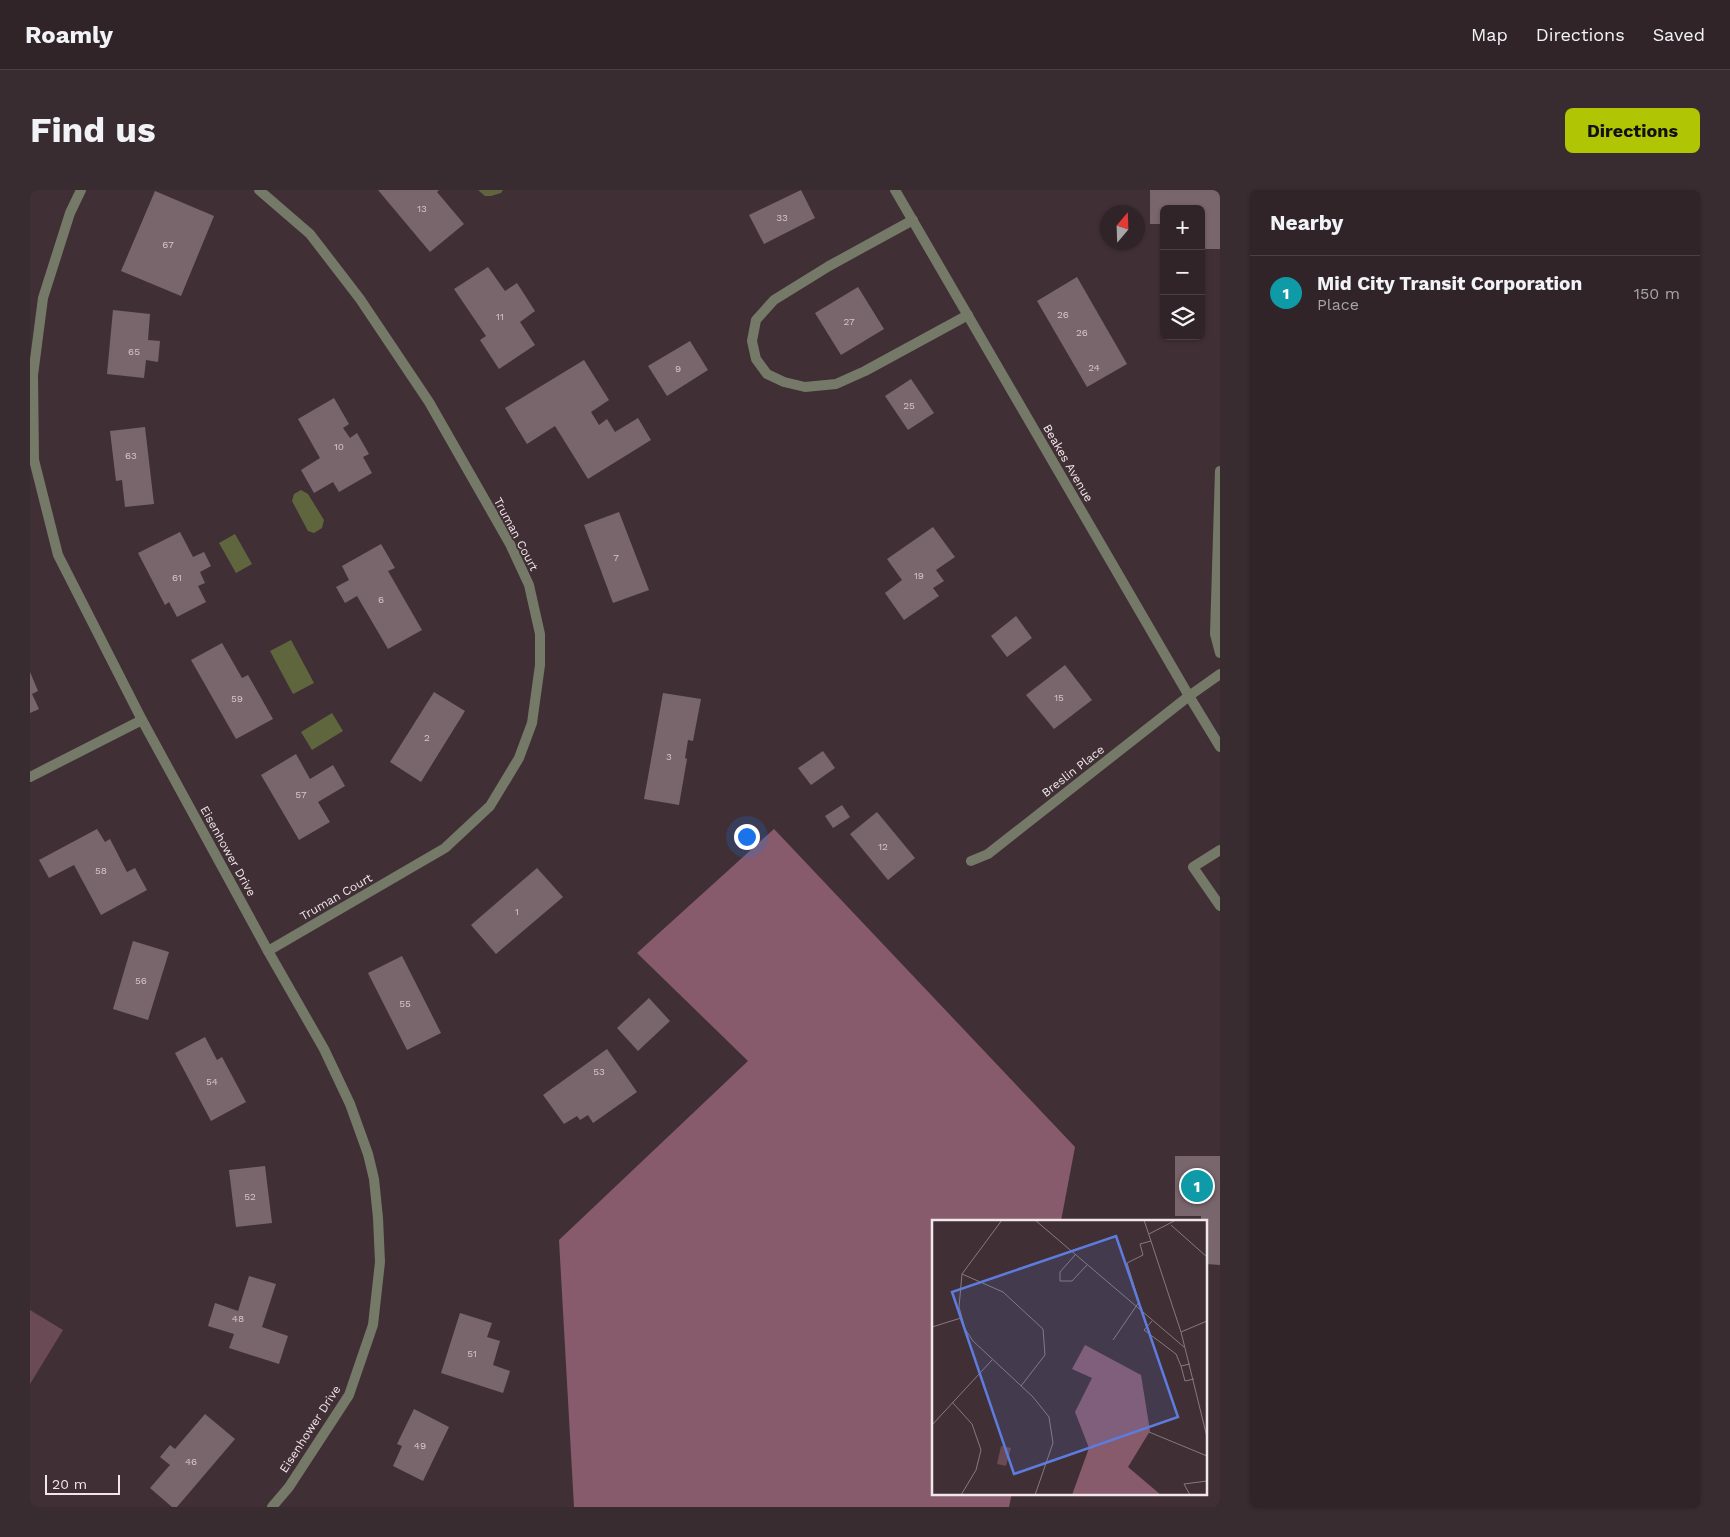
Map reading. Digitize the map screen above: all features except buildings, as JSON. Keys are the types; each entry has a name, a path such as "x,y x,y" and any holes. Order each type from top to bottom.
{"street":[{"name":"Eisenhower Drive","path":"81,190 70,213 43,298 32,375 34,460 58,555 142,720 268,951 324,1049 350,1104 368,1154 374,1179 380,1262 373,1325 349,1395 289,1487 272,1507"},
{"name":"Truman Court","path":"259,190 310,234 360,299 429,402 510,544 529,585 540,634 540,665 532,723 519,758 490,806 444,848 268,951"},
{"name":"Beakes Avenue","path":"895,190 1220,747"},
{"path":"913,220 829,266 774,300 756,320 752,341 756,359 767,374 784,382 805,387 836,384 865,371 968,315"},
{"path":"1220,471 1215,634 1220,653"},
{"name":"Breslin Place","path":"971,861 988,854 1189,696 1220,674"},
{"path":"30,777 142,720"},
{"path":"1220,850 1193,867 1220,906"}],"shaded area":[{"path":"478,190 503,190 501,193 485,196"},
{"path":"301,490 308,494 324,520 322,528 314,533 308,531 292,501 294,494"},
{"path":"235,534 252,564 236,573 219,543"},
{"path":"291,640 314,683 293,694 270,651"},
{"path":"332,713 343,731 312,750 301,732"},
{"path":"774,829 1075,1147 1061,1220 932,1220 932,1494 1012,1494 1009,1507 574,1507 559,1240 748,1061 637,953"},
{"path":"30,1310 63,1330 30,1384"}],"place":[{"name":"Mid City Transit Corporation","path":"1197,1186"}]}
